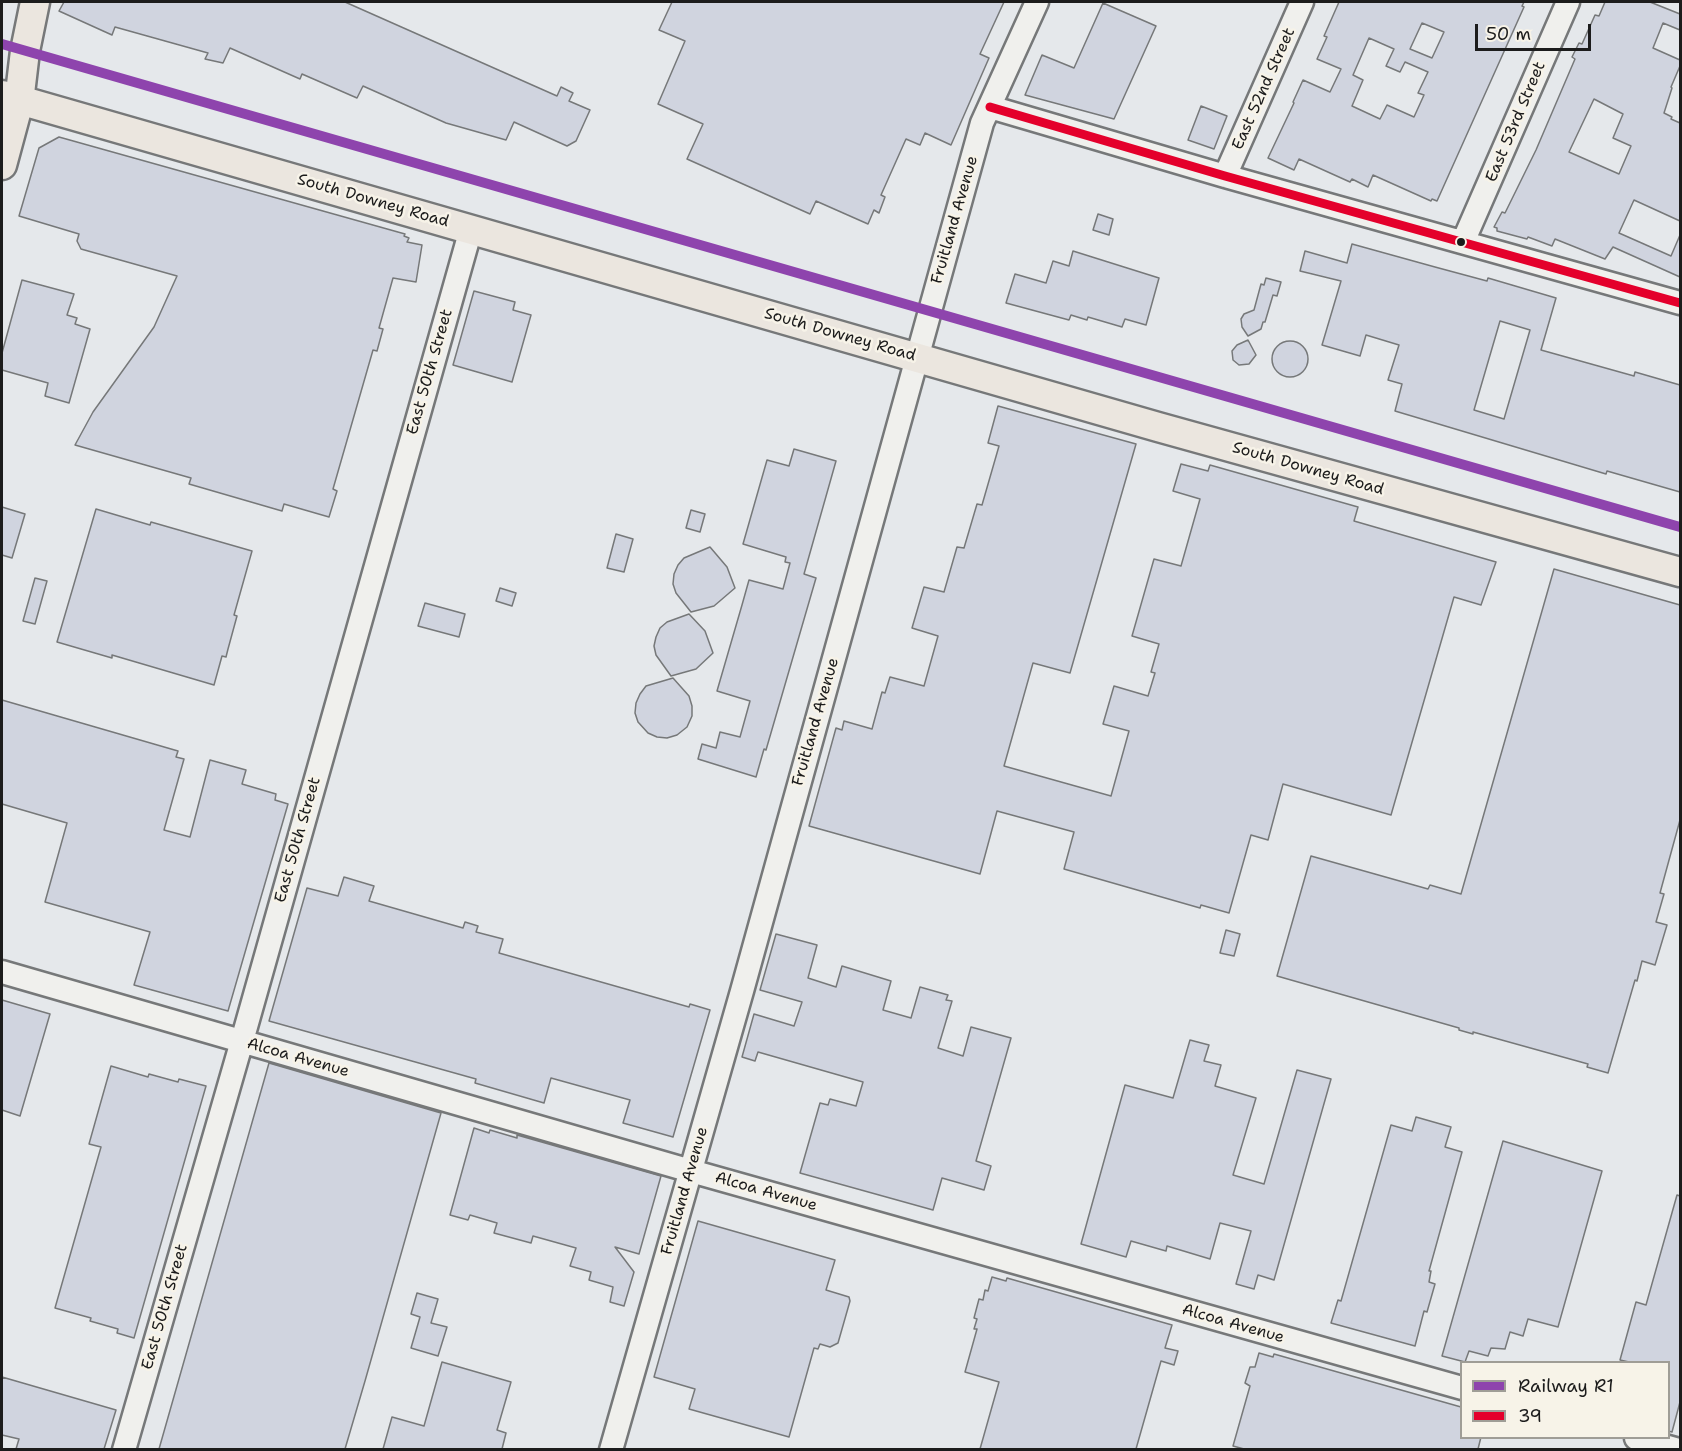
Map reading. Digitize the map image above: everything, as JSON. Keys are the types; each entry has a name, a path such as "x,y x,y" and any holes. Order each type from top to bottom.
{"main road":[{"path":"2,165 10,98 25,51 36,2"},
{"name":"South Downey Road","path":"10,98 1170,430 1680,572"}],"street":[{"name":"Fruitland Avenue","path":"611,1449 691,1171 982,123 1037,2"},
{"name":"East 52nd Street","path":"1225,176 1302,2"},
{"name":"East 53rd Street","path":"1463,242 1568,2"},
{"path":"990,107 1225,176 1680,303"},
{"name":"East 50th Street","path":"124,1449 242,1041 471,229"},
{"name":"Alcoa Avenue","path":"2,972 691,1171 1460,1388"},
{"path":"1643,1439 1679,1449"}],"building":[{"path":"64,2 345,2 557,96 561,87 573,93 569,101 590,110 576,141 567,146 514,122 506,140 446,123 363,86 357,98 302,74 300,79 230,48 223,63 205,59 208,53 115,27 112,35 59,11"},
{"path":"672,2 1004,2 980,54 989,58 951,145 925,133 920,145 906,139 881,195 885,197 879,213 874,210 868,224 816,201 810,214 687,159 703,124 658,104 685,41 659,30"},
{"path":"1339,2 1524,2 1522,6 1524,7 1437,201 1432,199 1431,201 1373,175 1368,187 1352,179 1350,182 1299,159 1294,170 1268,158 1303,80 1330,92 1341,69 1317,59 1327,37 1324,36","holes":["1422,23 1444,32 1432,58 1410,49","1369,38 1394,49 1386,66 1400,72 1405,62 1428,72 1418,93 1424,95 1414,117 1387,105 1380,119 1352,106 1363,80 1353,75"]},
{"path":"1605,2 1650,2 1680,14 1680,30 1663,23 1653,48 1680,60 1664,113 1680,123 1680,221 1634,200 1619,233 1671,256 1680,235 1680,277 1613,247 1605,259 1555,239 1552,246 1528,237 1527,239 1497,231 1494,227 1502,212 1505,213 1536,150 1575,59 1572,57 1579,43 1582,44 1595,15 1599,16","holes":["1594,99 1623,114 1613,138 1631,146 1619,174 1569,152"]},
{"path":"1103,3 1156,26 1114,119 1025,95 1042,55 1074,68"},
{"path":"1201,106 1227,116 1214,149 1188,140"},
{"path":"59,137 405,234 404,236 409,238 407,242 422,245 416,282 393,278 379,328 383,329 377,351 373,350 333,489 337,491 329,517 284,504 282,511 189,484 191,478 75,445 93,412 154,327 177,276 81,249 77,241 79,234 19,216 39,148"},
{"path":"1098,214 1113,219 1109,235 1093,230"},
{"path":"1352,244 1487,281 1488,278 1556,298 1541,350 1634,376 1635,372 1680,385 1680,492 1607,471 1606,474 1395,411 1402,384 1388,380 1399,345 1366,335 1360,356 1322,345 1341,281 1300,271 1305,251 1347,263","holes":["1500,321 1530,330 1504,419 1474,410"]},
{"path":"1073,251 1159,278 1146,325 1125,319 1122,327 1088,317 1087,320 1071,315 1069,320 1006,303 1015,274 1046,283 1053,261 1069,266"},
{"path":"1266,278 1281,282 1277,296 1273,295 1261,329 1248,336 1242,327 1241,319 1244,314 1254,310 1261,284 1264,285"},
{"path":"22,280 74,294 67,315 77,318 75,324 90,329 69,403 45,396 48,383 2,370 2,353"},
{"path":"474,291 515,302 513,310 531,315 512,382 453,365"},
{"path":"1248,340 1256,355 1249,364 1239,365 1233,360 1232,351 1237,345"},
{"path":"1290,341 1303,346 1308,359 1303,372 1290,377 1277,372 1272,359 1277,346"},
{"path":"998,406 1136,444 1070,673 1033,663 1004,766 1111,796 1129,731 1103,724 1114,686 1148,696 1155,673 1151,672 1159,644 1132,636 1154,559 1181,566 1200,499 1173,491 1181,464 1208,471 1210,465 1358,507 1354,521 1496,562 1481,605 1454,597 1391,815 1283,784 1268,840 1251,835 1229,913 1201,905 1200,908 1064,869 1074,832 997,811 980,874 809,826 836,728 842,730 844,721 872,729 882,692 885,693 890,677 924,686 938,636 912,628 924,587 944,592 957,547 964,548 977,504 982,505 999,446 988,443"},
{"path":"794,449 836,461 804,574 816,578 756,777 698,759 702,744 716,748 720,732 740,737 750,701 717,691 749,580 783,589 790,563 785,562 786,557 743,544 767,460 789,466"},
{"path":"2,507 25,514 12,558 2,555"},
{"path":"96,509 252,551 234,615 237,616 226,657 222,656 214,685 112,655 112,658 57,642"},
{"path":"691,510 705,514 700,532 686,528"},
{"path":"616,534 633,539 624,572 607,568"},
{"path":"710,547 727,567 735,588 714,606 691,612 676,593 673,584 674,574 684,558"},
{"path":"1554,569 1680,605 1680,820 1660,893 1664,894 1656,922 1667,925 1655,965 1642,961 1608,1073 1587,1067 1588,1064 1473,1032 1473,1034 1277,976 1311,856 1428,889 1430,885 1461,894"},
{"path":"35,578 47,581 35,624 23,621"},
{"path":"500,588 516,593 512,606 496,601"},
{"path":"425,603 465,614 459,637 418,626"},
{"path":"689,614 705,631 713,653 696,669 671,676 656,655 654,646 656,637 660,628 667,622"},
{"path":"673,678 689,696 692,716 687,727 677,735 667,738 657,737 648,733 638,722 635,713 636,703 646,686"},
{"path":"2,700 178,751 176,757 184,759 164,830 190,837 210,760 246,770 242,784 276,794 275,800 288,804 228,1011 134,985 150,932 45,902 67,823 2,804"},
{"path":"344,877 374,886 369,901 463,928 465,922 478,926 476,932 503,939 499,953 689,1007 690,1004 710,1010 673,1137 623,1123 630,1100 551,1078 544,1103 475,1083 476,1079 269,1021 307,888 338,896"},
{"path":"1226,930 1240,934 1234,956 1220,953"},
{"path":"776,934 817,945 808,978 836,987 842,966 891,981 883,1010 911,1018 920,987 948,995 946,1000 952,1001 938,1048 963,1056 971,1027 1011,1038 976,1161 991,1166 984,1190 942,1178 933,1210 800,1173 820,1103 828,1105 830,1099 856,1106 863,1082 758,1052 755,1061 742,1057 754,1014 794,1026 802,1002 760,990"},
{"path":"2,1000 50,1014 20,1116 2,1110"},
{"path":"1190,1040 1209,1045 1204,1061 1221,1065 1215,1086 1256,1098 1233,1175 1264,1184 1297,1070 1331,1079 1274,1280 1258,1275 1254,1289 1236,1284 1251,1231 1220,1223 1210,1259 1167,1246 1166,1251 1131,1241 1126,1257 1081,1244 1125,1085 1173,1098"},
{"path":"269,1063 441,1113 365,1381 345,1449 159,1449"},
{"path":"111,1066 148,1077 149,1074 178,1082 179,1079 206,1086 134,1338 117,1333 118,1329 90,1321 91,1318 55,1308 101,1147 89,1144"},
{"path":"1416,1117 1451,1127 1445,1147 1462,1152 1429,1271 1431,1271 1429,1282 1435,1284 1427,1312 1424,1311 1415,1346 1331,1323 1338,1300 1341,1301 1391,1125 1412,1131"},
{"path":"474,1128 517,1138 517,1135 661,1176 639,1254 615,1247 634,1272 624,1306 610,1302 613,1287 589,1280 591,1272 570,1266 576,1248 533,1236 531,1243 494,1233 497,1223 470,1215 468,1220 450,1215"},
{"path":"1503,1141 1602,1171 1558,1327 1528,1319 1523,1336 1510,1332 1505,1349 1491,1348 1488,1356 1469,1351 1465,1361 1442,1356"},
{"path":"1677,1195 1680,1196 1680,1402 1672,1432 1670,1432 1670,1361 1620,1360 1636,1302 1646,1305"},
{"path":"698,1221 835,1260 826,1290 849,1297 850,1301 838,1343 830,1347 820,1344 818,1349 814,1348 789,1437 689,1409 695,1389 654,1377"},
{"path":"992,1277 1006,1281 1007,1278 1172,1325 1165,1348 1178,1351 1174,1365 1161,1361 1136,1449 980,1449 999,1382 965,1372 977,1329 974,1329 977,1319 974,1318 979,1299 983,1300"},
{"path":"417,1293 438,1299 431,1323 447,1327 438,1356 411,1348 420,1317 411,1314"},
{"path":"1259,1353 1273,1357 1274,1354 1460,1407 1460,1439 1480,1439 1478,1449 1244,1449 1233,1446 1250,1386 1245,1383 1250,1367 1255,1367"},
{"path":"442,1362 511,1382 497,1430 506,1433 502,1449 383,1449 392,1417 424,1426"},
{"path":"2,1377 116,1410 104,1449 16,1449 19,1439 2,1435"}],"rail line":[{"name":"R1","path":"2,44 1680,527"}],"transit line":[{"name":"39","path":"990,107 1225,176 1680,303"}]}
